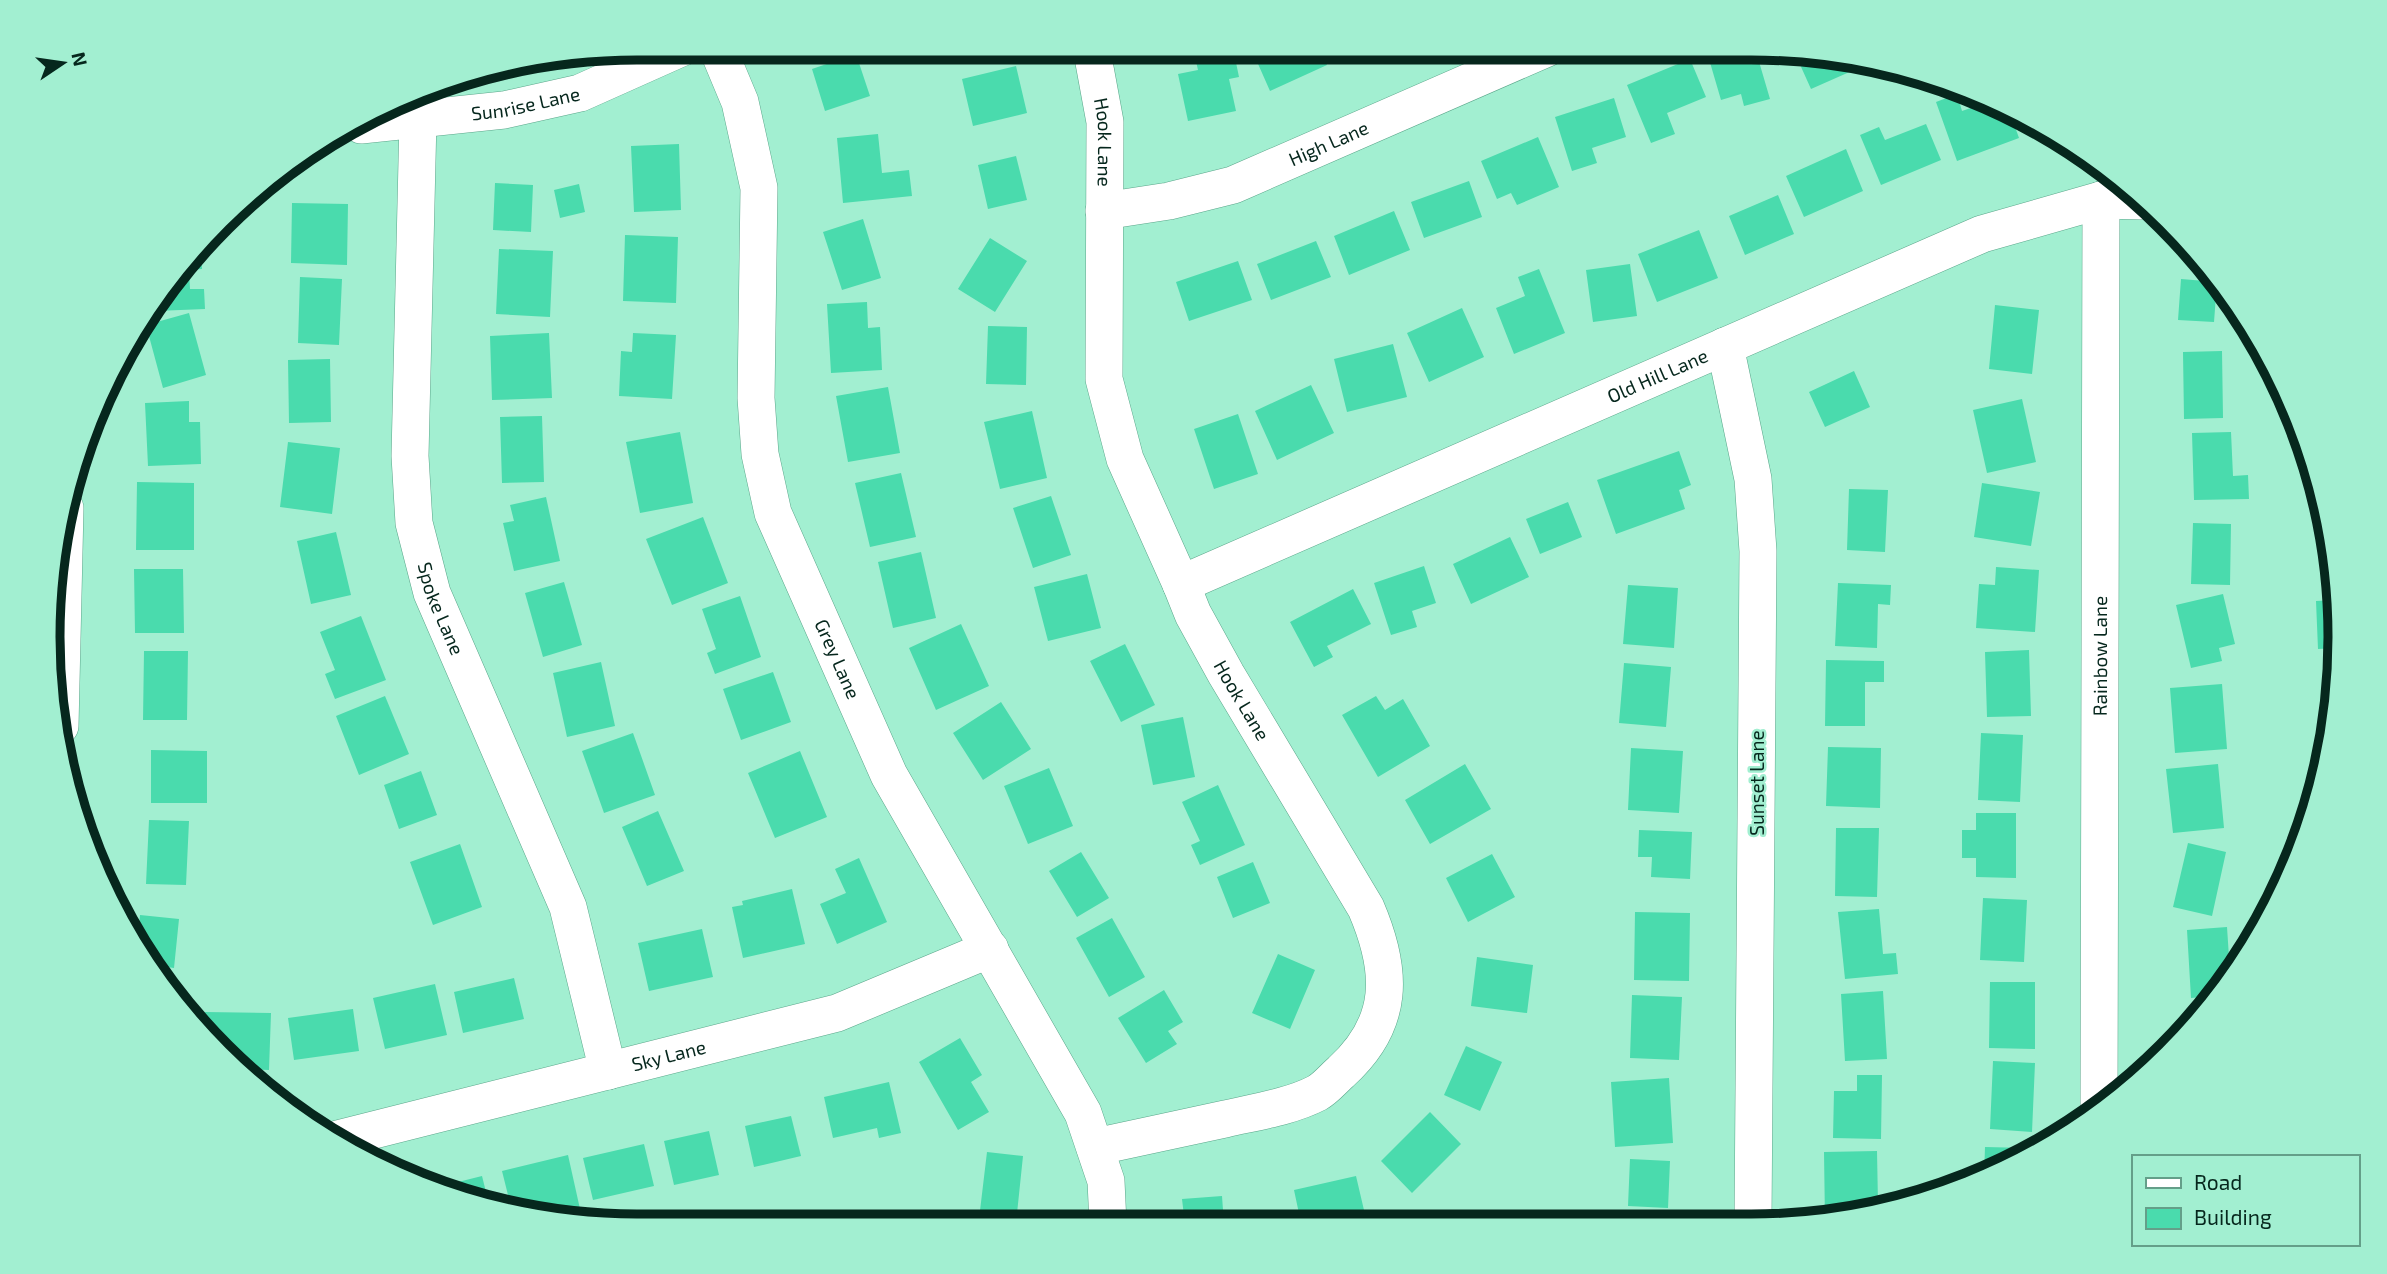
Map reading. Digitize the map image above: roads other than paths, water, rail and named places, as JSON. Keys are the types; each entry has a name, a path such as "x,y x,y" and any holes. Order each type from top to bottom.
{"street":[{"name":"Sunrise Lane","path":"373,124 504,110 580,93 654,60"},
{"name":"Grey Lane","path":"722,60 740,102 759,188 756,398 760,454 773,513 889,775 1083,1113 1105,1181 1107,1214"},
{"name":"Hook Lane","path":"1094,60 1105,122 1104,379 1125,459 1192,614 1366,908 1375,929 1386,977 1386,995 1378,1023 1360,1055 1318,1092 1271,1109 1095,1147"},
{"name":"High Lane","path":"1104,211 1169,201 1233,185 1519,60"},
{"name":"Spoke Lane","path":"418,119 410,456 414,523 432,593 568,907 608,1071"},
{"name":"Old Hill Lane","path":"1181,584 1982,234 2102,200 2128,201"},
{"name":"Rainbow Lane","path":"2099,1097 2102,200"},
{"name":"Sunset Lane","path":"1725,346 1753,479 1758,551 1753,1214"},
{"path":"61,677 64,566"},
{"name":"Sky Lane","path":"347,1137 837,1013 990,949"}]}
